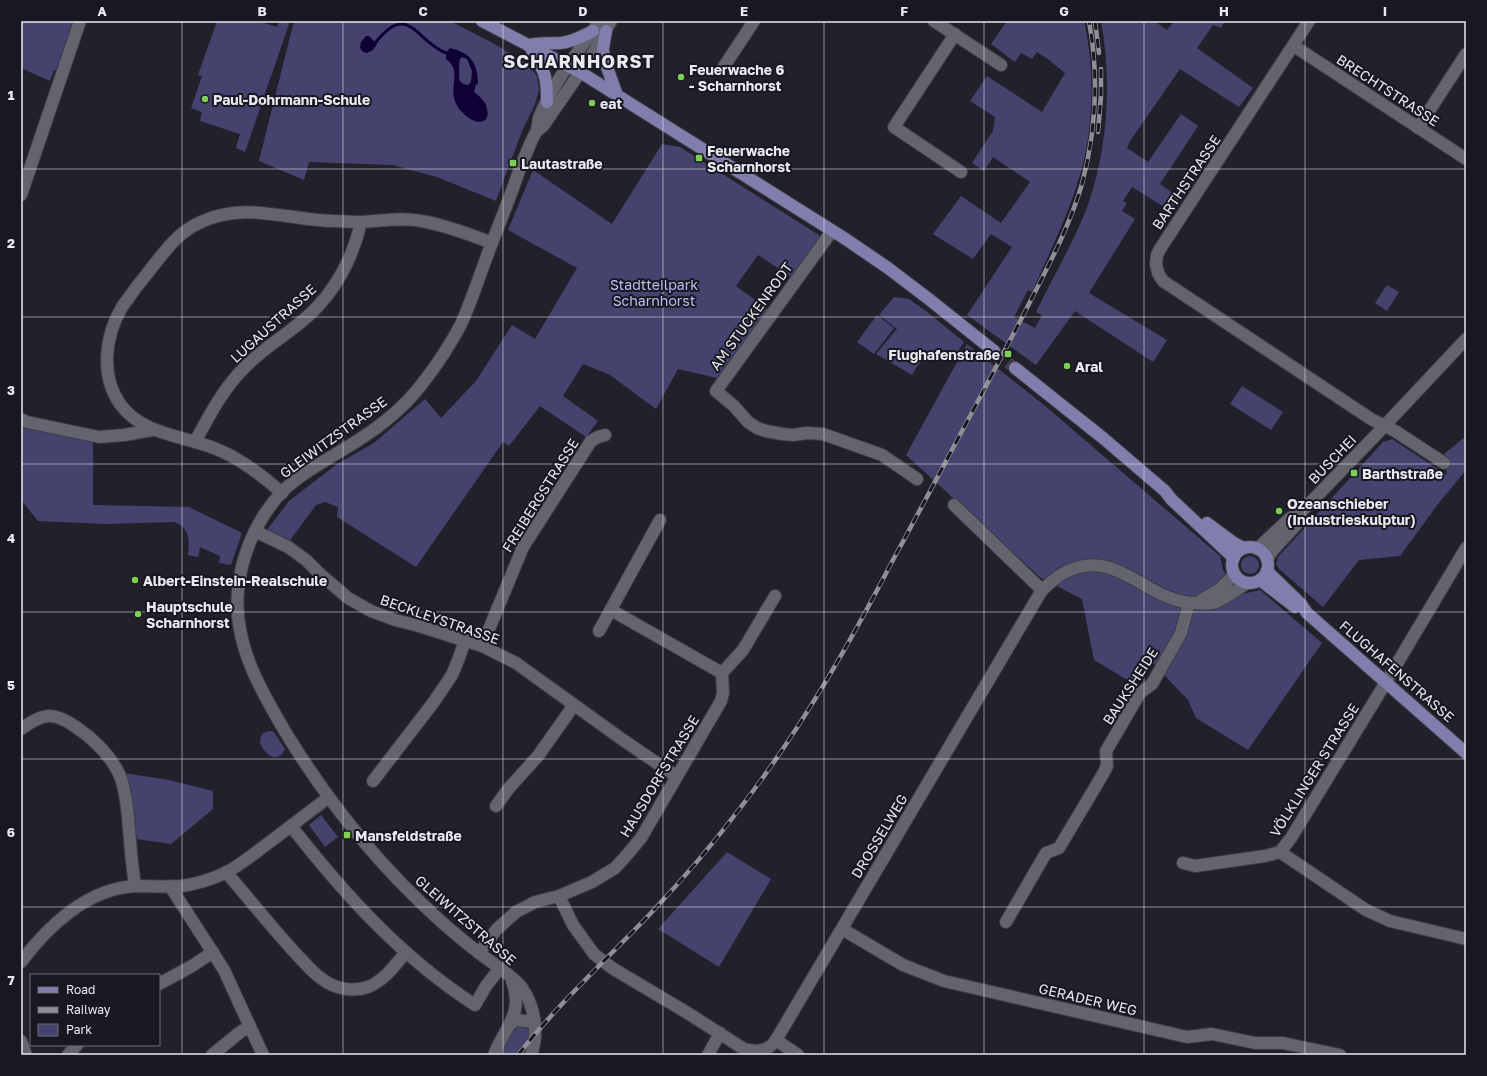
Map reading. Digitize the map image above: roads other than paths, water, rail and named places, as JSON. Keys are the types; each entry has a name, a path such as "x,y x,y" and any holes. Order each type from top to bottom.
{"main road":[{"path":"482,21 580,72 832,231 912,286 994,351"},
{"path":"530,45 537,43 547,44 567,42 603,26 604,59 618,95"},
{"path":"530,45 532,52 544,73 547,88 547,102"},
{"path":"1015,368 1108,442 1165,491 1170,499 1234,558"},
{"path":"1165,491 1174,494 1216,530 1244,548"},
{"path":"1253,547 1257,549 1265,554 1267,559 1264,576 1256,582 1247,583 1242,581 1235,574 1232,566 1234,558 1244,548 1253,547"},
{"name":"FLUGHAFENSTRASSE","path":"1264,576 1301,604 1307,613 1466,753"}],"street":[{"path":"21,194 80,21"},
{"path":"723,68 754,21"},
{"path":"934,21 1001,65"},
{"name":"BARTHSTRASSE","path":"1310,21 1160,249 1157,255 1156,264 1158,273 1163,281 1171,287 1371,419 1384,426"},
{"name":"GLEIWITZSTRASSE","path":"531,1055 536,1037 534,1022 531,1005 520,986 435,916 374,854 328,798 275,714 251,669 244,648 238,622 238,590 243,561 256,531 270,507 282,493 384,422 411,397 446,350 461,324 521,166 537,130 538,121 547,102 568,65 603,26"},
{"name":"GLEIWITZSTRASSE","path":"537,130 543,126 592,55 603,26"},
{"path":"955,34 894,127 961,172"},
{"name":"BRECHTSTRASSE","path":"1294,46 1466,159"},
{"path":"1418,128 1466,54"},
{"path":"282,493 269,482 221,450 153,430 134,418 120,403 109,377 107,365 108,345 114,323 128,298 171,243 200,222 227,213 261,212 320,221 361,222 403,219 418,220 454,229 492,244"},
{"name":"LUGAUSTRASSE","path":"195,442 215,406 236,377 260,353 307,317 331,291 349,258 361,222"},
{"name":"AM STUCKENRODT","path":"832,231 716,391 734,406 748,422 757,428 766,431 793,435 807,433 823,434 882,455 917,479"},
{"name":"BUSCHEI","path":"1257,549 1290,518 1300,513 1466,339"},
{"path":"21,419 27,422 100,437 153,430"},
{"path":"1384,426 1444,463"},
{"name":"FREIBERGSTRASSE","path":"482,646 523,547 591,441 605,435"},
{"path":"954,505 1042,590"},
{"name":"BUSCHEI","path":"1267,559 1272,550 1297,524 1300,513"},
{"path":"599,631 660,520"},
{"name":"BECKLEYSTRASSE","path":"256,531 288,547 306,560 348,598 371,611 395,620 482,646 516,664 676,776"},
{"name":"VÖLKLINGER STRASSE","path":"1183,863 1195,866 1265,856 1280,852 1386,682 1466,548"},
{"name":"DROSSELWEG","path":"559,896 573,925 594,954 612,968 744,1049 754,1051 767,1049 776,1040 1042,590 1064,573 1081,566 1099,564 1132,576 1154,591 1172,599 1202,605 1212,604 1224,599 1247,583"},
{"path":"1193,603 1220,589 1235,574"},
{"path":"611,610 722,673 743,650 775,596"},
{"name":"BAUKSHEIDE","path":"1006,922 1046,853 1059,848 1103,774 1106,766 1106,751 1140,693 1152,684 1181,634 1193,603"},
{"path":"374,781 433,703 452,675 465,640"},
{"name":"HAUSDORFSTRASSE","path":"479,953 497,929 516,912 535,902 559,896 592,882 615,868 626,856 641,838 721,701 723,693 722,673"},
{"path":"496,806 509,788 538,756 574,705"},
{"path":"21,729 37,718 44,716 56,716 69,722 95,742 117,769 122,784 127,810 135,886"},
{"path":"21,962 47,933 78,906 103,894 122,888 135,886 194,884 226,872 247,859 328,798"},
{"path":"291,826 343,890 382,932 435,978 475,1005 486,986 500,968"},
{"path":"1280,852 1366,910 1390,921 1466,939"},
{"path":"226,872 288,946 316,975 334,986 344,989 368,987 388,973 406,952"},
{"path":"170,886 213,952 233,988 263,1055"},
{"name":"GERADER WEG","path":"842,929 903,965 951,983 1186,1037 1212,1034 1255,1043 1283,1043 1340,1055"},
{"path":"160,983 192,966 213,952"},
{"name":"GLEIWITZSTRASSE","path":"494,1052 510,1024 516,1003 516,994 511,978"},
{"path":"510,1024 516,1020 534,1022"},
{"path":"212,1055 250,1026"},
{"path":"708,1055 720,1033"},
{"path":"776,1040 798,1055"},
{"path":"21,1041 26,1055"},
{"path":"68,1055 76,1046"}],"waterway":[{"path":"376,42 387,30 396,25 404,24 412,28 435,47 446,53"}],"tunnel":[{"path":"994,351 1015,368"}],"railway":[{"path":"518,1055 549,1018 651,913 709,848 784,747 804,717 860,623 1022,318 1056,251 1073,211 1087,164 1093,123 1095,82 1089,21"},
{"path":"1095,21 1099,53"},
{"path":"1098,132 1101,96 1101,69"}],"place":[{"name":"Feuerwache 6 - Scharnhorst","path":"681,77"},
{"name":"Paul-Dohrmann-Schule","path":"205,99"},
{"name":"eat","path":"592,103"},
{"name":"Feuerwache Scharnhorst","path":"699,158"},
{"name":"Lautastraße","path":"513,163"},
{"name":"Flughafenstraße","path":"1008,354"},
{"name":"Aral","path":"1067,366"},
{"name":"Barthstraße","path":"1354,473"},
{"name":"Ozeanschieber (Industrieskulptur)","path":"1279,511"},
{"name":"Albert-Einstein-Realschule","path":"135,580"},
{"name":"Hauptschule Scharnhorst","path":"138,614"},
{"name":"Mansfeldstraße","path":"347,835"}],"district":[{"name":"SCHARNHORST","path":"579,61"}],"park label":[{"name":"Stadtteilpark Scharnhorst","path":"654,292"}]}
